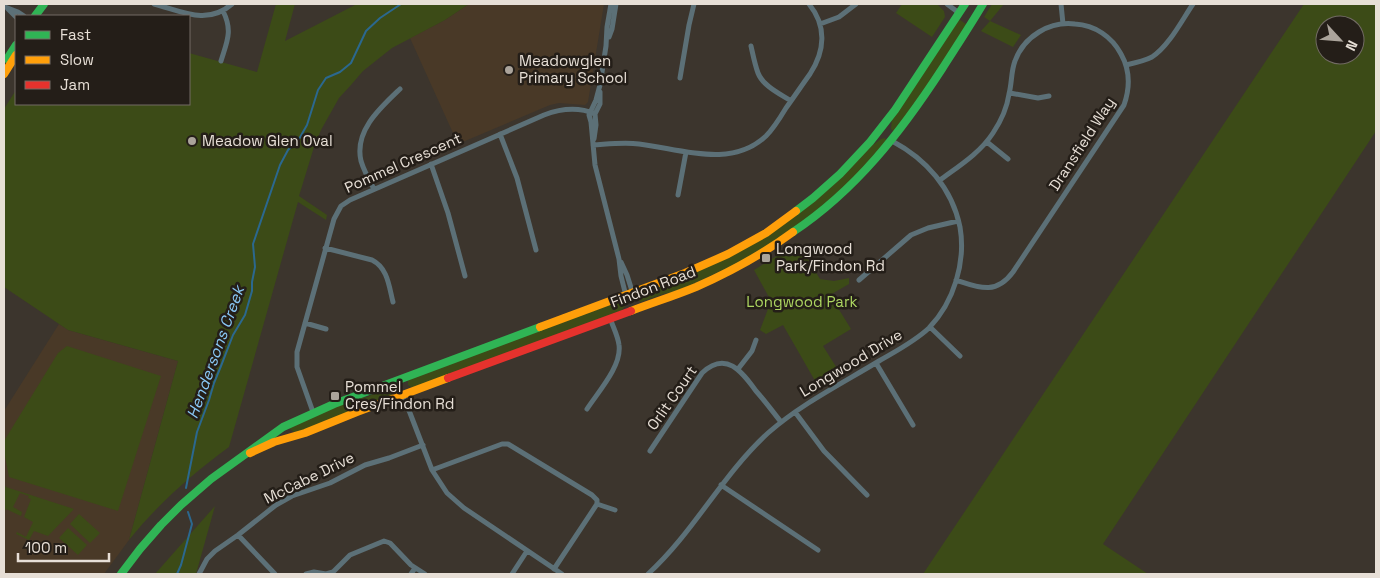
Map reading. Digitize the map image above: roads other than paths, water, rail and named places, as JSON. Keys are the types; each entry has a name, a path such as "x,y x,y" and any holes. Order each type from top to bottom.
{"main road":[{"path":"36,15 44,4"},
{"path":"43,15 51,4"},
{"name":"Findon Road","path":"121,574 140,549 171,515 198,490 270,435 289,423 313,412 366,394 706,265 772,228 827,186 851,163 881,129 905,96 965,4"},
{"name":"Findon Road","path":"235,461 274,442 298,435 695,287 722,275 788,237 819,214 850,187 894,138 983,4"},
{"path":"959,13 965,13 973,21"},
{"path":"4,64 15,47"},
{"path":"4,74 15,57"},
{"path":"881,129 894,138"},
{"path":"629,295 635,309"},
{"path":"397,382 404,395"},
{"path":"289,423 288,431 292,435 298,435"}],"street":[{"path":"154,4 203,16 223,11 232,4"},
{"path":"611,4 600,85 600,104 591,114 596,130 594,145 598,175 620,259 627,275 629,295"},
{"path":"606,46 612,29 616,4"},
{"path":"680,78 694,4"},
{"path":"594,145 631,143 686,152 720,155 733,154 759,142 771,130 811,72 819,56 822,38 820,24 809,4"},
{"path":"820,24 839,17 856,4"},
{"path":"947,4 959,13"},
{"path":"1062,4 1063,24"},
{"path":"1126,65 1146,60 1162,48 1193,4"},
{"path":"4,6 22,15"},
{"path":"4,6 15,16"},
{"path":"221,62 229,30 223,11"},
{"name":"Dransfield Way","path":"940,180 970,158 986,142 1001,119 1010,93 1013,67 1017,56 1032,37 1049,27 1063,24 1080,24 1101,32 1114,43 1128,72 1128,90 1120,112 1008,279 995,287 984,288 956,280"},
{"path":"751,46 761,78 769,87 791,101"},
{"path":"374,189 362,162 360,150 362,138 366,128 376,114 400,89"},
{"path":"1010,93 1038,98 1049,96"},
{"name":"Pommel Crescent","path":"313,412 296,362 297,352 334,219 341,206 374,189 544,115 565,111 591,114"},
{"path":"500,134 517,178 536,250"},
{"name":"Longwood Drive","path":"648,574 697,520 721,485 747,454 781,422 821,395 912,341 930,327 946,306 956,280 961,258 962,244 958,220 951,200 940,180 928,167 894,138"},
{"path":"986,142 1008,159"},
{"path":"678,195 686,152"},
{"path":"431,164 448,213 465,276"},
{"path":"859,280 911,235 958,220"},
{"path":"326,248 372,260 378,264 385,273 393,302"},
{"path":"587,409 618,359 618,342 610,318"},
{"path":"305,323 326,329"},
{"path":"930,327 960,356"},
{"path":"756,340 752,351 738,369 781,422"},
{"name":"Orlit Court","path":"650,451 706,369 722,363 738,369"},
{"path":"876,363 913,425"},
{"path":"404,395 432,470 442,486 456,502 562,574"},
{"path":"796,412 824,451 868,495"},
{"path":"432,470 502,444 508,444 592,495 597,500 597,504 554,568"},
{"name":"McCabe Drive","path":"199,574 211,554 284,500 330,483 365,465 422,445"},
{"path":"721,485 818,550"},
{"path":"597,504 616,510"},
{"path":"238,535 275,574"},
{"path":"306,574 314,572 333,573 350,555 384,542 390,543 408,562 425,574"},
{"path":"512,574 527,551"},
{"path":"411,574 415,568"}],"waterway":[{"name":"Hendersons Creek","path":"186,488 197,432 233,335 245,315 252,291 255,267 253,244 280,165 288,150 299,139 307,125 318,90 326,78 340,72 351,63 366,31 380,18 401,4"},
{"name":"Hendersons Creek","path":"177,574 192,524 188,512"}],"place":[{"name":"Meadowglen Primary School","path":"509,70"},
{"name":"Meadow Glen Oval","path":"192,141"},
{"name":"Longwood Park/Findon Rd","path":"766,258"},
{"name":"Pommel Cres/Findon Rd","path":"335,396"}],"park label":[{"name":"Longwood Park","path":"802,302"}]}
